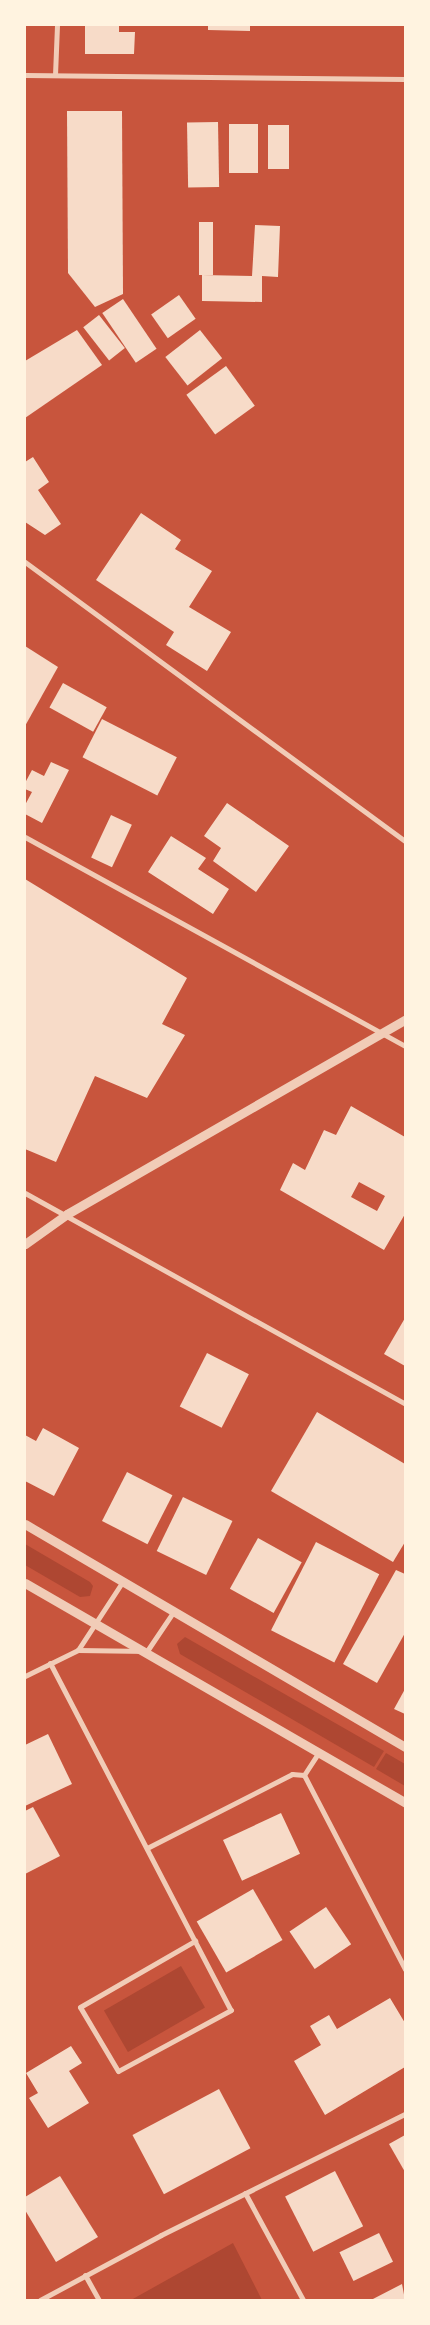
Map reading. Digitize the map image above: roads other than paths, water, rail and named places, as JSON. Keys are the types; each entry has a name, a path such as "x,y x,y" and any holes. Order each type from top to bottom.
{"street":[{"path":"56,75 57,25"},
{"path":"25,75 405,78"},
{"path":"25,562 405,841"},
{"path":"25,837 405,1046"},
{"path":"25,1244 68,1214 384,1035 405,1020"},
{"path":"25,1193 68,1214 405,1404"},
{"path":"25,1524 405,1747"},
{"path":"78,1650 124,1581"},
{"path":"25,1583 147,1651 405,1802"},
{"path":"147,1651 174,1611"},
{"path":"25,1676 78,1650 147,1651"},
{"path":"50,1663 231,2010 118,2071 80,2007 195,1941"},
{"path":"304,1775 318,1752"},
{"path":"147,1848 292,1774 304,1775"},
{"path":"304,1775 405,1969"},
{"path":"40,2300 245,2193 405,2114"},
{"path":"245,2193 303,2300"},
{"path":"85,2275 99,2300"}]}
